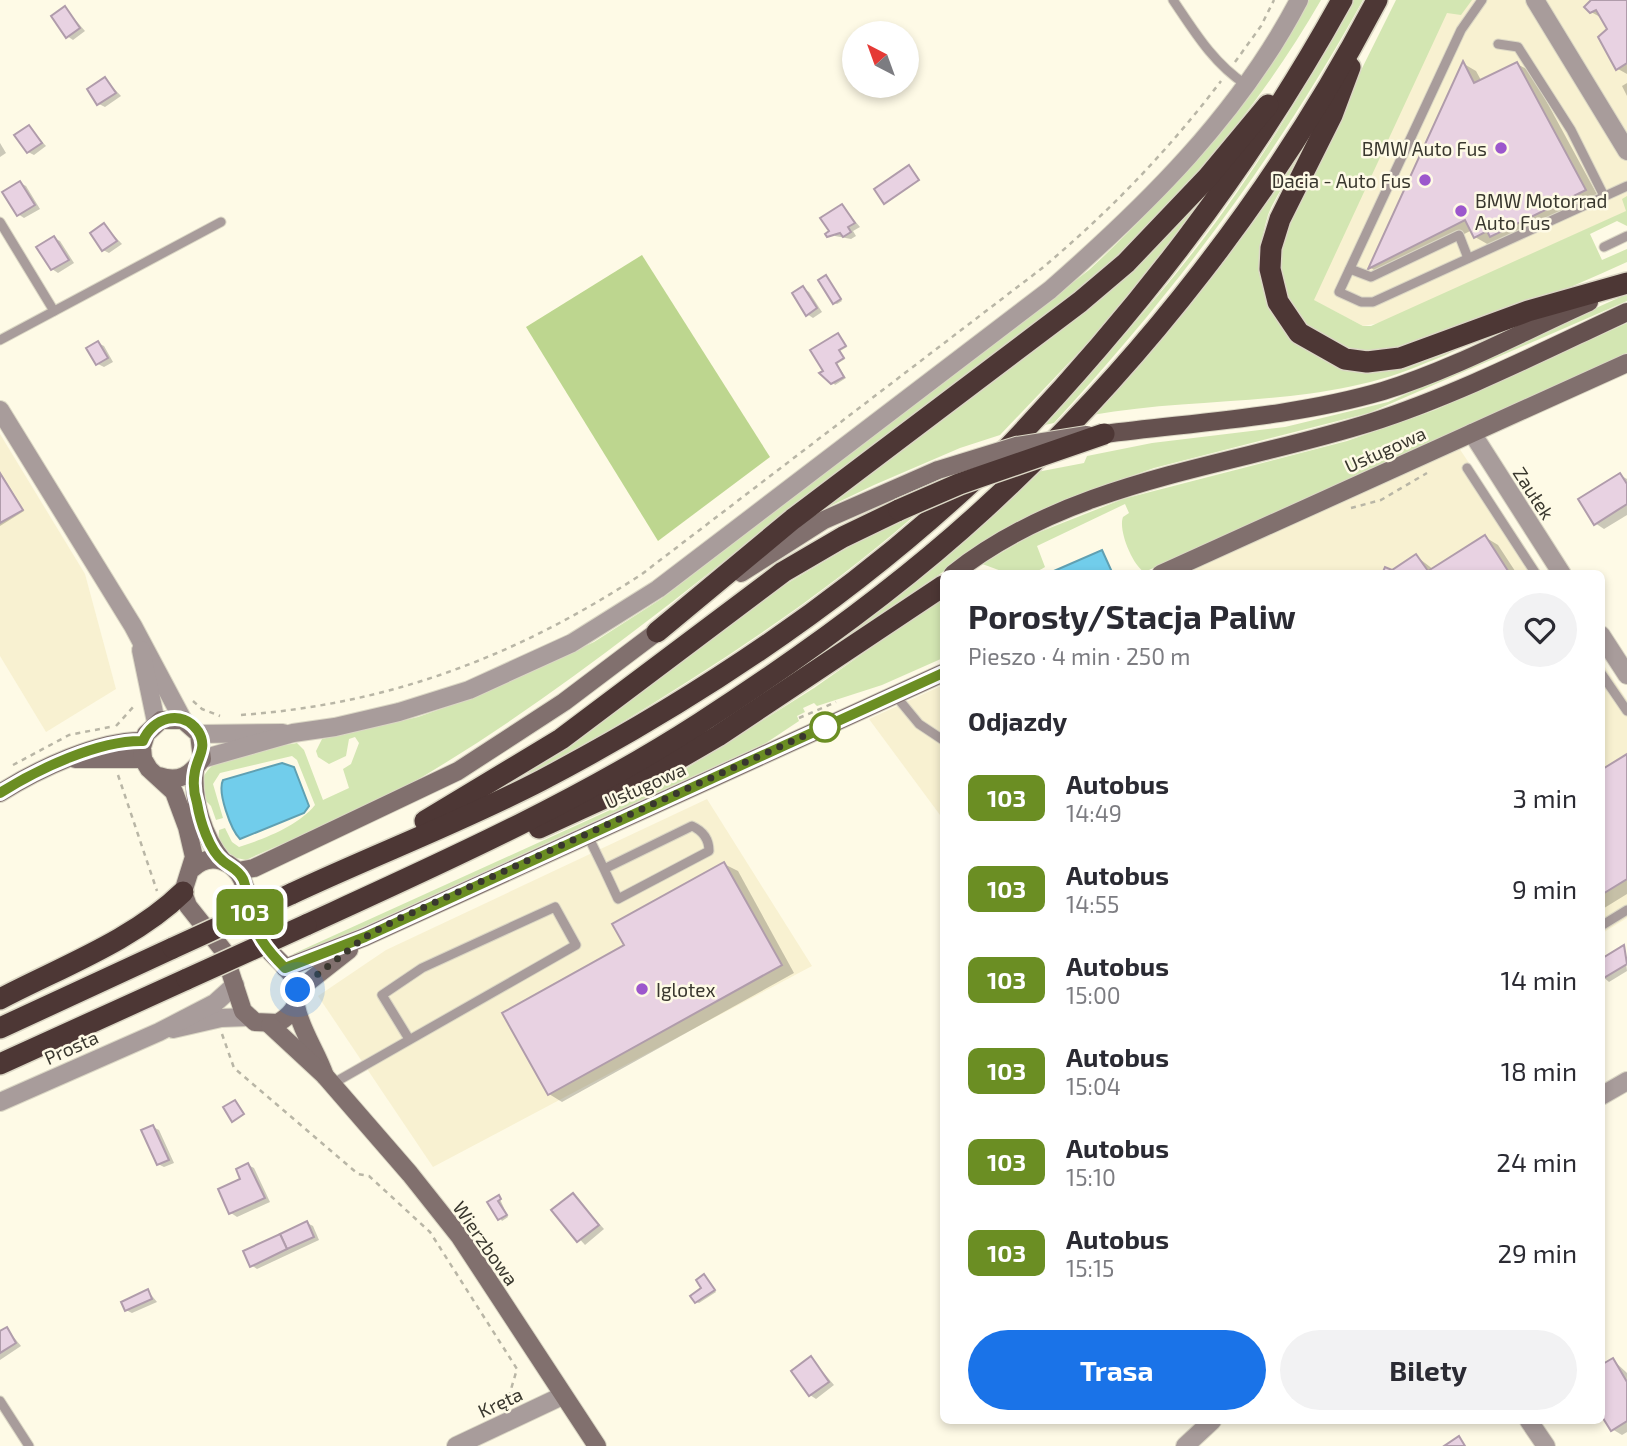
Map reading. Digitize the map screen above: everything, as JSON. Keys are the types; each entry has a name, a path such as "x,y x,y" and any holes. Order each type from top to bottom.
{"highway":[{"path":"0,1028 540,781 612,741 741,662 905,541 1000,456 1083,367 1191,237 1250,154 1342,0"},
{"path":"1374,6 1332,115 1280,219 1271,248 1270,269 1278,302 1299,333 1345,359 1367,362 1400,358 1528,311 1627,284"},
{"path":"0,1064 444,861 577,793 697,725 843,623 983,510 1103,388 1195,278 1282,157 1374,6"},
{"path":"657,632 793,519 1080,302 1126,263 1208,177 1318,44"},
{"path":"343,870 561,739 783,572 843,537 959,484 1104,434"},
{"path":"444,861 534,830 635,784 751,716 939,587"},
{"path":"0,999 130,931 167,908 183,892"}],"main road":[{"path":"1104,434 1297,410 1386,390 1627,284"},
{"path":"959,570 1004,539 1091,499 1371,422 1627,312"}],"street":[{"path":"159,776 178,778 198,764 293,733 386,715 470,690 572,643 658,589 1050,290 1162,187 1202,142 1245,84 1299,0"},
{"path":"1535,0 1627,152"},
{"name":"Usługowa","path":"1170,570 1627,363"},
{"path":"0,410 138,636 183,720 200,734 253,731 293,733"},
{"name":"Zaułek","path":"1472,433 1559,570"},
{"path":"192,869 203,861 254,868 458,771 564,702 657,632 824,520 938,470 1016,446 1074,435 1104,434"},
{"path":"72,759 116,759 143,750 156,722 138,636"},
{"path":"1605,641 1627,673"},
{"name":"Usługowa","path":"365,937 940,674"},
{"path":"156,722 172,718 183,720"},
{"path":"198,764 200,734"},
{"path":"0,793 32,775 118,740 143,750 159,776 174,792 184,815 194,857 183,892 188,906 223,950 240,1005 248,1017 270,1025 286,1018 297,998 365,937"},
{"name":"Wierzbowa","path":"198,764 197,804 214,850 244,883 258,935 268,952 285,968 297,998 298,1019 328,1080"},
{"path":"285,968 365,937"},
{"name":"Prosta","path":"0,1101 159,1032 215,1003 234,985"},
{"name":"Prosta","path":"159,1032 221,1018 248,1017"},
{"name":"Wierzbowa","path":"270,1025 328,1080 410,1174 460,1237 597,1446"},
{"path":"1605,1094 1627,1081"},
{"name":"Kręta","path":"456,1446 562,1396"},
{"path":"1185,1446 1209,1424"},
{"path":"1532,1424 1546,1446"}],"lane":[{"path":"1173,0 1227,73 1245,84"},
{"path":"1482,0 1461,30 1339,292 1361,302 1373,302 1627,186"},
{"path":"1498,44 1518,47 1571,130 1604,196"},
{"path":"0,222 54,311"},
{"path":"0,340 221,222"},
{"path":"1350,269 1371,277 1459,235 1468,258"},
{"path":"1604,247 1627,236"},
{"path":"1467,468 1533,570"},
{"path":"1605,679 1627,711"},
{"path":"895,695 919,723 940,738"},
{"path":"587,834 618,899 709,851 709,843 701,830 692,826 604,869"},
{"path":"328,1080 409,1040 576,945 555,907 422,968 382,995 409,1040"},
{"path":"1605,924 1627,910"},
{"path":"0,1401 29,1446"}],"path":[{"path":"193,701 215,715 229,716 329,706 458,670 517,646 595,605 642,574 1041,269 1103,217 1188,125 1261,26 1274,0"},
{"path":"118,740 115,726 143,697 150,695"},
{"path":"116,759 116,767 157,894 167,908"},
{"path":"221,1018 224,1026 220,1029 234,1068 358,1174 369,1176 430,1233 517,1369 509,1396 520,1415"}],"shaded area":[{"path":"1446,0 1627,0 1627,211 1380,323 1363,326 1313,300"},
{"path":"0,434 85,574 116,689 46,732 0,656"},
{"path":"1459,448 1540,570 1192,570"},
{"path":"1605,667 1627,700 1627,918 1605,932"},
{"path":"940,686 940,815 869,719"},
{"path":"707,799 812,966 433,1167 318,996 386,950"}],"green space":[{"path":"1307,0 1321,0 1269,82 1210,157 1146,228 1075,294 1021,338 851,461 578,673 464,751 366,807 246,860 227,856 218,845 219,830 225,828 232,842 239,847 270,836 290,825 315,805 297,760 292,756 220,773 213,784 223,818 216,820 211,806 203,798 202,783 208,770 217,762 243,751 297,743 304,750 323,800 349,788 343,769 351,764 359,743 355,737 349,739 346,756 329,764 318,757 316,751 322,739 418,717 480,695 594,642 661,599 1089,270 1152,208 1210,144 1262,75"},
{"path":"1354,0 1363,0 1330,58 1222,221 1098,374 1054,423 1040,426 1143,313 1222,213 1282,124"},
{"path":"1396,0 1472,0 1461,15 1447,13 1314,300 1363,326 1371,326 1626,211 1622,199 1627,196 1627,226 1617,221 1590,234 1602,260 1627,249 1627,262 1433,341 1397,350 1358,350 1345,348 1321,338 1301,321 1288,300 1281,278 1281,245 1285,223"},
{"path":"1297,153 1268,215 1262,241 1264,289 1272,310 1285,329 1301,345 1322,358 1347,367 1462,346 1388,377 1347,387 1262,399 1092,415 1192,303"},
{"path":"1213,186 1174,240 1101,329 1000,435 960,448 874,485 824,509 798,526"},
{"path":"642,255 770,457 658,541 526,327"},
{"path":"1627,294 1627,301 1369,413 1154,468 1066,499 990,539 946,570 940,570 940,574 769,693 674,749 1037,472 1084,463 1087,456 1152,443 1285,427 1388,402"},
{"path":"1627,323 1627,353 1148,570 1139,568 1124,538 1123,517 1129,513 1125,504 1037,546 1045,567 1040,570 1000,570 982,564 1032,535 1123,499 1347,441 1435,410"},
{"path":"914,516 842,575 729,655 581,747 527,773 618,709 771,593 857,542"},
{"path":"940,599 940,659 882,685 803,708 805,712 797,716 799,721 766,743 304,954 293,954 619,806 679,773 814,688"}],"water":[{"path":"1102,550 1111,570 1056,570"},
{"path":"282,763 294,767 309,806 304,813 240,839 226,811 222,793 223,780"}],"building":[{"path":"1591,0 1627,0 1627,63 1616,70 1598,37 1607,29 1596,10 1590,13 1584,7"},
{"path":"65,6 80,28 66,38 51,16"},
{"path":"1463,61 1474,83 1517,62 1586,190 1490,237 1487,231 1474,238 1465,220 1368,269"},
{"path":"105,77 116,93 97,105 87,89"},
{"path":"29,125 42,143 27,153 14,135"},
{"path":"909,165 919,180 884,204 874,189"},
{"path":"20,181 35,205 17,216 2,192"},
{"path":"842,204 855,223 848,227 851,232 843,237 840,233 827,237 825,234 829,231 820,218"},
{"path":"104,223 117,241 102,251 90,233"},
{"path":"54,236 69,260 51,270 36,247"},
{"path":"826,275 841,299 833,304 818,280"},
{"path":"803,286 817,308 806,316 792,293"},
{"path":"838,333 846,346 839,350 844,358 836,363 844,377 831,384 819,373 823,371 810,350"},
{"path":"98,341 108,358 96,365 86,348"},
{"path":"0,473 23,510 0,523"},
{"path":"1620,473 1627,484 1627,504 1594,525 1578,499"},
{"path":"1485,535 1507,570 1430,570"},
{"path":"1416,554 1427,570 1392,570"},
{"path":"1627,754 1627,879 1605,893 1605,768"},
{"name":"Iglotex","path":"724,862 782,965 548,1095 502,1013 624,945 612,924"},
{"path":"1624,945 1627,964 1605,977 1605,957"},
{"path":"235,1100 244,1114 232,1122 223,1107"},
{"path":"153,1125 169,1160 157,1165 141,1130"},
{"path":"248,1163 265,1198 229,1214 218,1189 240,1179 236,1169"},
{"path":"573,1193 599,1225 577,1242 551,1210"},
{"path":"499,1195 501,1199 498,1201 507,1215 498,1220 487,1202"},
{"path":"307,1221 314,1237 287,1249 280,1234"},
{"path":"280,1234 287,1249 250,1267 243,1251"},
{"path":"704,1274 715,1290 695,1303 690,1296 701,1288 696,1280"},
{"path":"148,1289 152,1299 125,1311 121,1302"},
{"path":"7,1327 16,1343 0,1353 0,1331"},
{"path":"811,1356 829,1382 809,1396 791,1371"},
{"path":"1613,1358 1627,1382 1627,1421 1611,1431 1605,1421 1605,1363"},
{"path":"1459,1436 1465,1446 1444,1446"}],"bus line":[{"name":"103","path":"0,793 43,769 95,747 118,740 143,741 150,727 156,722 172,718 190,723 200,734 202,741 202,759 195,769 194,787 208,837 223,862 231,865 242,877 258,935 268,952 285,968 365,937 396,920 940,674"}],"place":[{"name":"BMW Auto Fus","path":"1501,148"},
{"name":"Dacia - Auto Fus","path":"1425,180"},
{"name":"BMW Motorrad Auto Fus","path":"1461,211"},
{"name":"Iglotex","path":"642,989"}],"route":[{"path":"298,990 365,937 396,920 828,725 825,727"}]}
